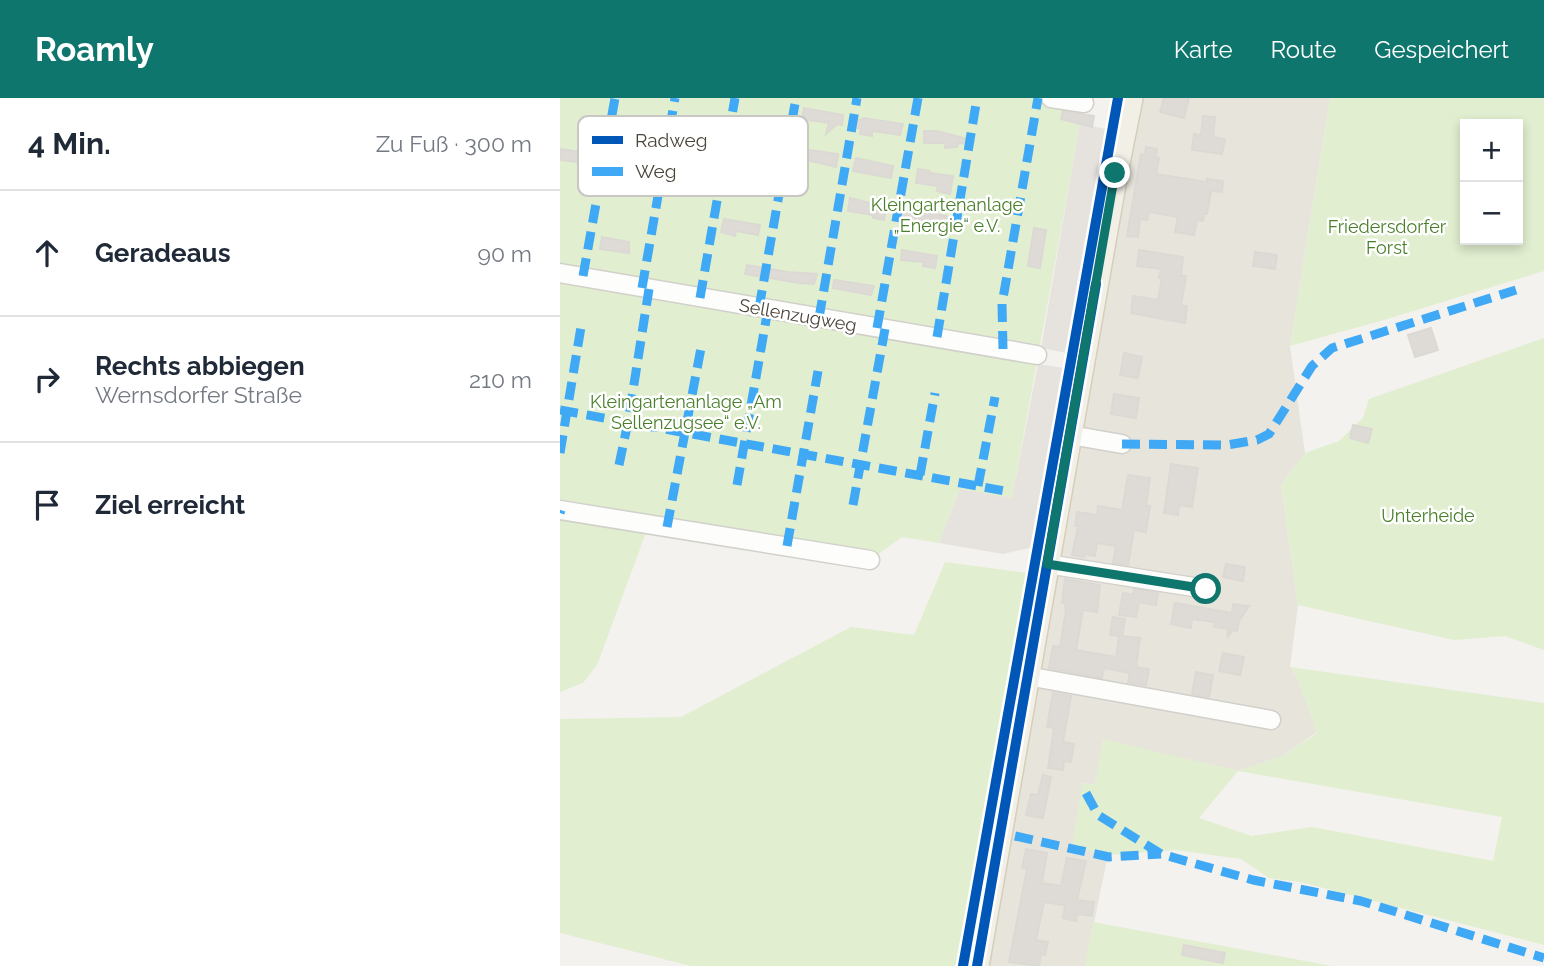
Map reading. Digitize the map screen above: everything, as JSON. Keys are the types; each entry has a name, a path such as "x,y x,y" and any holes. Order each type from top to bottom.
{"main road":[{"path":"977,966 1115,173 1131,98"}],"lane":[{"path":"1051,98 1084,103"},
{"name":"Sellenzugweg","path":"560,273 1037,355"},
{"path":"1070,435 1122,444"},
{"path":"560,510 870,560"},
{"path":"1047,564 1206,589"},
{"path":"1027,676 1271,720"}],"shaded area":[{"path":"1144,98 1330,98 1290,346 1305,453 1281,485 1298,605 1290,667 1297,677 1317,732 1283,756 1238,771 1103,740 1095,785 1083,783 1073,846 1108,855 1085,966 989,966 1136,129"},
{"path":"1080,124 1107,129 1067,353 1041,348"},
{"path":"1038,364 1064,368 1034,547 1003,554 939,543 960,489 1012,498"}],"green space":[{"path":"560,98 1085,98 1012,499 960,489 939,543 902,537 870,560 647,530 597,665 583,683 560,692"},
{"name":"Friedersdorfer Forst","path":"1330,98 1544,98 1544,271 1290,346"},
{"name":"Unterheide","path":"1544,338 1544,650 1505,636 1454,640 1298,605 1281,485 1305,453 1339,441 1363,418 1369,399"},
{"path":"945,562 1027,573 959,966 691,966 560,933 560,719 681,717 851,627 914,635"},
{"path":"1290,667 1544,703 1544,945 1300,882 1269,878 1241,859 1175,850 1108,855 1072,846 1082,783 1095,785 1103,739 1238,771 1283,756 1317,733 1297,677","holes":["1238,771 1502,817 1493,861 1312,827 1252,836 1199,818"]},
{"path":"1093,922 1332,966 1085,966"}],"building":[{"path":"1164,98 1189,98 1184,118 1160,112"},
{"path":"804,108 843,115 842,125 837,124 826,134 829,123 808,120 808,116 803,116"},
{"path":"1063,111 1094,116 1092,127 1061,119"},
{"path":"1203,116 1215,117 1213,137 1225,139 1222,154 1192,150 1194,134 1201,135"},
{"path":"863,118 903,124 900,135 872,131 872,136 860,134 861,129 850,127 851,119"},
{"path":"924,131 937,131 971,140 970,144 958,143 957,147 945,148 946,143 924,143"},
{"path":"1146,147 1157,149 1156,157 1159,158 1156,174 1207,182 1207,179 1223,181 1222,192 1211,191 1207,214 1204,214 1203,221 1197,220 1194,235 1175,232 1178,217 1149,212 1147,220 1140,219 1138,237 1127,236 1141,154 1145,155"},
{"path":"560,149 578,152 578,162 560,160"},
{"path":"808,150 838,154 836,167 808,160"},
{"path":"856,158 893,166 891,178 853,171"},
{"path":"918,169 953,176 950,194 937,191 938,186 916,183"},
{"path":"850,198 886,207 884,220 873,218 873,215 848,211"},
{"path":"894,208 947,216 945,226 893,217"},
{"path":"724,219 760,225 758,235 736,231 735,236 721,232"},
{"path":"1034,228 1046,230 1040,268 1028,266"},
{"path":"602,237 629,242 629,253 600,249"},
{"path":"902,250 937,256 935,268 923,266 924,262 901,260"},
{"path":"1139,250 1183,257 1181,276 1186,276 1181,305 1187,306 1185,323 1131,313 1133,296 1158,300 1162,278 1159,278 1161,269 1137,266"},
{"path":"1255,252 1277,255 1275,269 1253,266"},
{"path":"747,265 817,274 814,284 799,283 745,274"},
{"path":"834,280 874,286 871,295 833,288"},
{"path":"1431,328 1438,350 1415,357 1408,335"},
{"path":"1124,353 1142,357 1138,378 1120,375"},
{"path":"1114,394 1139,398 1136,418 1111,414"},
{"path":"1353,425 1372,429 1368,443 1350,438"},
{"path":"1171,464 1198,468 1192,507 1179,505 1178,515 1164,513"},
{"path":"1128,475 1150,478 1146,506 1150,506 1146,532 1134,530 1128,565 1113,563 1116,546 1097,543 1095,556 1072,555 1078,526 1075,526 1077,512 1097,515 1098,506 1122,510"},
{"path":"1226,564 1245,567 1243,581 1223,577"},
{"path":"1065,579 1100,585 1097,612 1083,610 1076,650 1116,657 1119,636 1110,635 1113,617 1125,619 1122,636 1140,638 1136,667 1149,669 1146,685 1128,682 1130,673 1104,668 1102,678 1049,668 1053,646 1060,647 1066,611 1065,603 1062,603"},
{"path":"1134,589 1158,593 1156,605 1139,602 1136,617 1119,615 1123,593 1133,595"},
{"path":"1175,603 1232,613 1233,604 1249,606 1239,621 1237,631 1233,630 1227,637 1229,629 1214,627 1215,622 1192,619 1191,628 1171,624"},
{"path":"1223,653 1244,657 1240,675 1219,671"},
{"path":"1196,672 1213,675 1209,697 1192,694"},
{"path":"1053,693 1071,696 1063,742 1074,744 1071,762 1064,761 1063,770 1048,768 1054,728 1047,727"},
{"path":"1043,775 1051,777 1043,818 1026,815 1031,794 1038,795"},
{"path":"1026,849 1047,853 1042,883 1061,886 1067,858 1086,861 1077,900 1094,902 1092,916 1077,914 1076,921 1063,918 1065,905 1044,902 1036,940 1048,942 1045,955 1041,954 1039,966 1009,962 1027,869 1022,868"},
{"path":"1184,945 1225,953 1223,963 1182,955"}],"marked path":[{"path":"612,116 615,98"},
{"path":"672,116 675,98"},
{"path":"732,116 735,98"},
{"path":"793,116 796,98"},
{"path":"819,318 857,98"},
{"path":"877,328 918,98"},
{"path":"937,337 977,98"},
{"path":"1003,349 1002,304 1038,98"},
{"path":"583,276 597,196"},
{"path":"642,288 658,196"},
{"path":"700,298 718,196"},
{"path":"759,308 779,196"},
{"path":"619,465 649,289"},
{"path":"1122,444 1227,445 1257,440 1269,434 1312,366 1332,348 1516,290"},
{"path":"737,485 768,309"},
{"path":"560,453 581,327"},
{"path":"853,505 885,329"},
{"path":"667,527 701,348"},
{"path":"787,546 818,371"},
{"path":"920,475 935,393"},
{"path":"978,486 995,397"},
{"path":"560,410 1005,491"},
{"path":"1086,793 1098,815 1161,854 1253,880 1361,901 1544,958"},
{"path":"1015,836 1109,857 1161,854"}],"cycle path":[{"path":"963,966 1118,98"},
{"path":"977,966 1096,284"}],"route":[{"path":"1115,173 1047,564 1206,589"}],"park label":[{"name":"Kleingartenanlage „Energie“ e.V.","path":"947,214"},
{"name":"Kleingartenanlage „Am Sellenzugsee“ e.V.","path":"686,411"}]}
